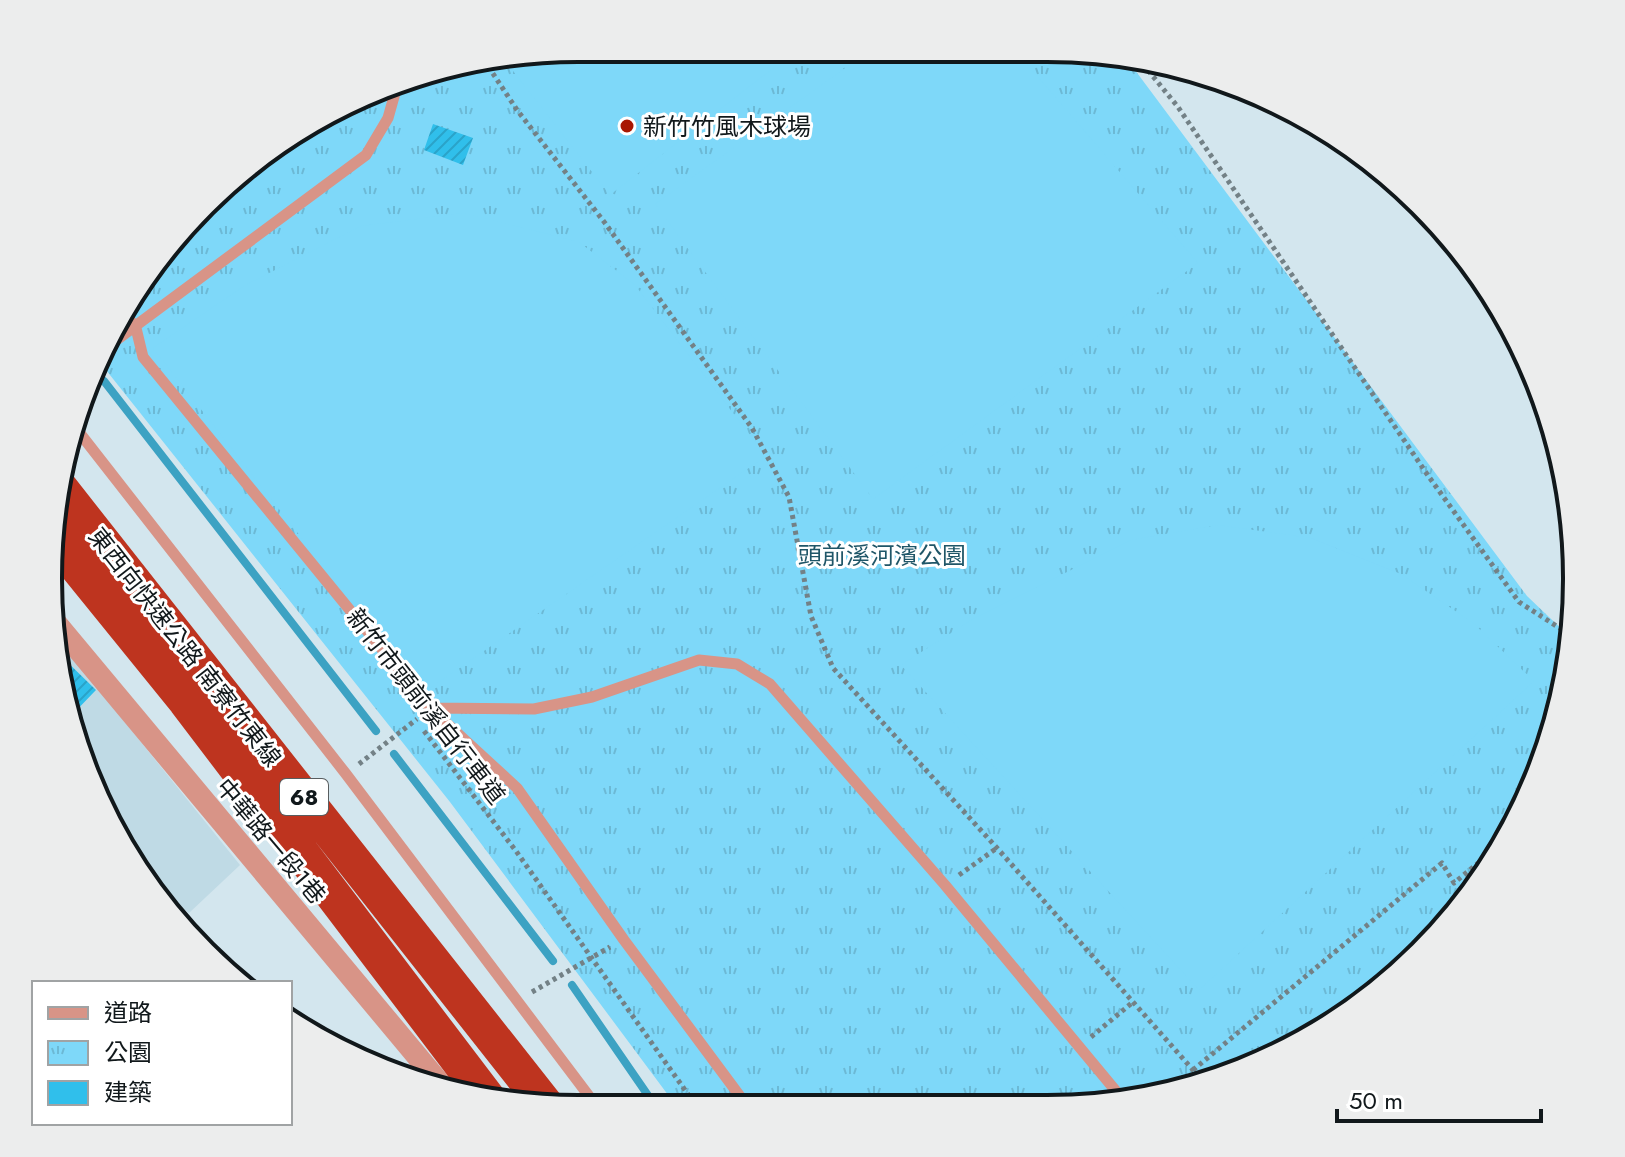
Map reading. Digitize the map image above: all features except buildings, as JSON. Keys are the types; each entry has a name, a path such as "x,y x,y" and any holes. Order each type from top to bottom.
{"highway":[{"name":"東西向快速公路 南寮竹東線","path":"68,499 536,1093"},
{"name":"東西向快速公路 南寮竹東線","path":"63,549 186,701 477,1085"},
{"path":"62,566 114,627 186,701"}],"street":[{"name":"中華路一段1巷","path":"65,634 431,1073"}],"lane":[{"path":"122,337 366,155 388,118 394,96"},
{"path":"131,321 136,328 143,357 430,708 517,788 739,1095"},
{"path":"82,436 346,774 588,1095"},
{"path":"430,708 534,709 592,697 699,660 737,664 770,684 945,885 1116,1091"}],"path":[{"path":"490,70 752,428 789,497 811,616 833,668 1195,1073"},
{"path":"1150,73 1178,107 1429,477 1519,602 1561,629"},
{"name":"新竹市頭前溪自行車道","path":"407,707 516,851 689,1095"},
{"path":"346,774 415,720"},
{"path":"945,885 997,848"},
{"path":"1193,1070 1442,863 1454,883 1476,865"},
{"path":"518,1000 592,957"},
{"path":"1079,1046 1133,1002"}],"shaded area":[{"path":"67,650 240,865 189,913 178,904 149,865 115,807 89,745"}],"green space":[{"name":"頭前溪河濱公園","path":"578,62 1046,62 1135,70 1527,596 1561,628 1553,679 1536,745 1510,807 1494,837 1456,893 1412,944 1361,988 1305,1026 1275,1042 1213,1068 1114,1091 1046,1095 668,1095 450,802 106,370 131,320 169,264 213,213 264,169 320,131 381,101 445,80 511,66"},
{"name":"新竹竹風木球場","path":"578,62 781,62 610,195 509,66"},
{"path":"853,62 1025,62 1198,263 873,499 655,204"},
{"path":"464,213 579,242 635,285 766,456 423,693 153,348 244,286 361,226"},
{"path":"1217,525 1311,538 1401,574 1473,623 1534,681 1199,990 901,665 973,619 1131,540"}],"waterway":[{"path":"104,381 376,731"},
{"path":"394,754 553,961"},
{"path":"572,985 648,1095"}],"place":[{"name":"新竹竹風木球場","path":"627,126"}]}
